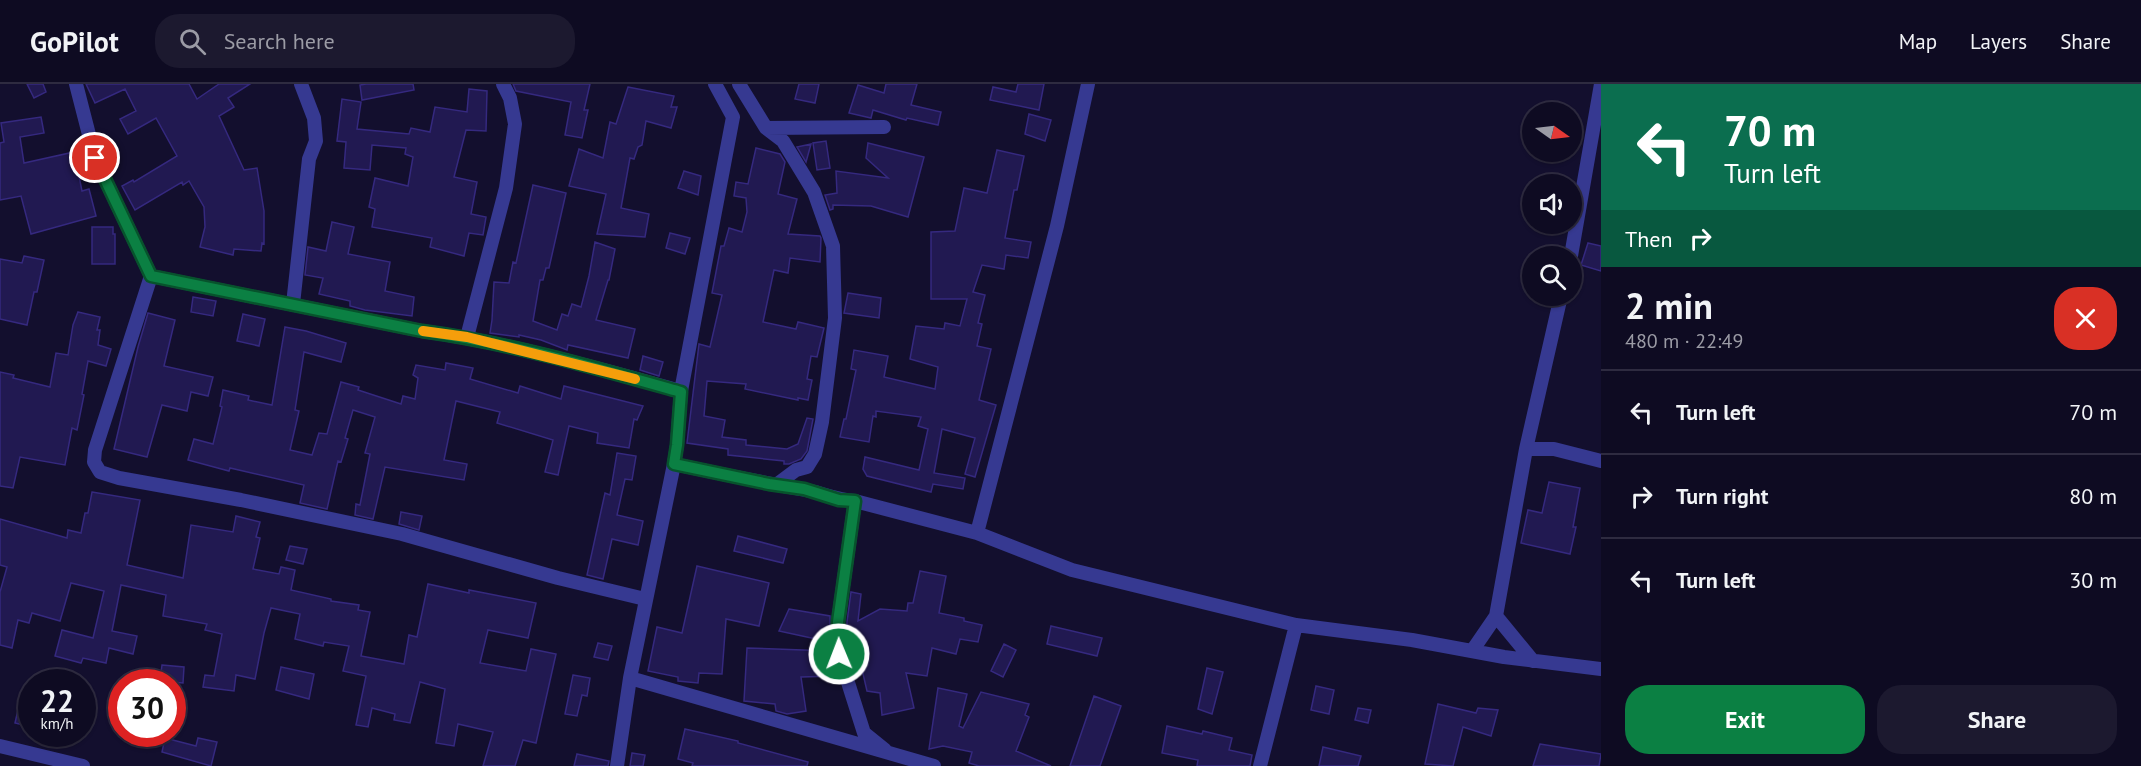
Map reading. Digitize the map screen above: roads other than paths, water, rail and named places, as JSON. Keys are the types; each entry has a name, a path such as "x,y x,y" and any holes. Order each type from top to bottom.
{"street":[{"path":"76,84 95,158 151,276 95,450 94,462 100,472 119,478 241,500 402,534 558,578 645,598"},
{"path":"293,304 309,159 316,141 314,118 301,84"},
{"path":"467,337 506,188 515,124 510,98 503,84"},
{"path":"715,84 733,117"},
{"path":"617,766 645,598 674,464 681,392 738,84"},
{"path":"738,84 766,128 783,141 814,192 833,246 835,318 822,422 815,454 807,467 796,470 776,485"},
{"path":"977,533 1054,238 1088,84"},
{"path":"1573,246 1601,84"},
{"path":"766,128 884,127"},
{"path":"151,276 422,331 467,337 605,370 681,392"},
{"path":"1472,651 1496,616 1526,449 1560,306"},
{"path":"1526,449 1554,449 1601,461"},
{"path":"674,464 804,489 839,500 855,501 977,533 1072,570 1296,625 1601,669"},
{"path":"855,501 838,622 839,654 864,733 902,766"},
{"path":"1496,616 1533,661"},
{"path":"1260,766 1296,625"},
{"path":"630,678 934,766"},
{"path":"0,746 83,766"}]}
